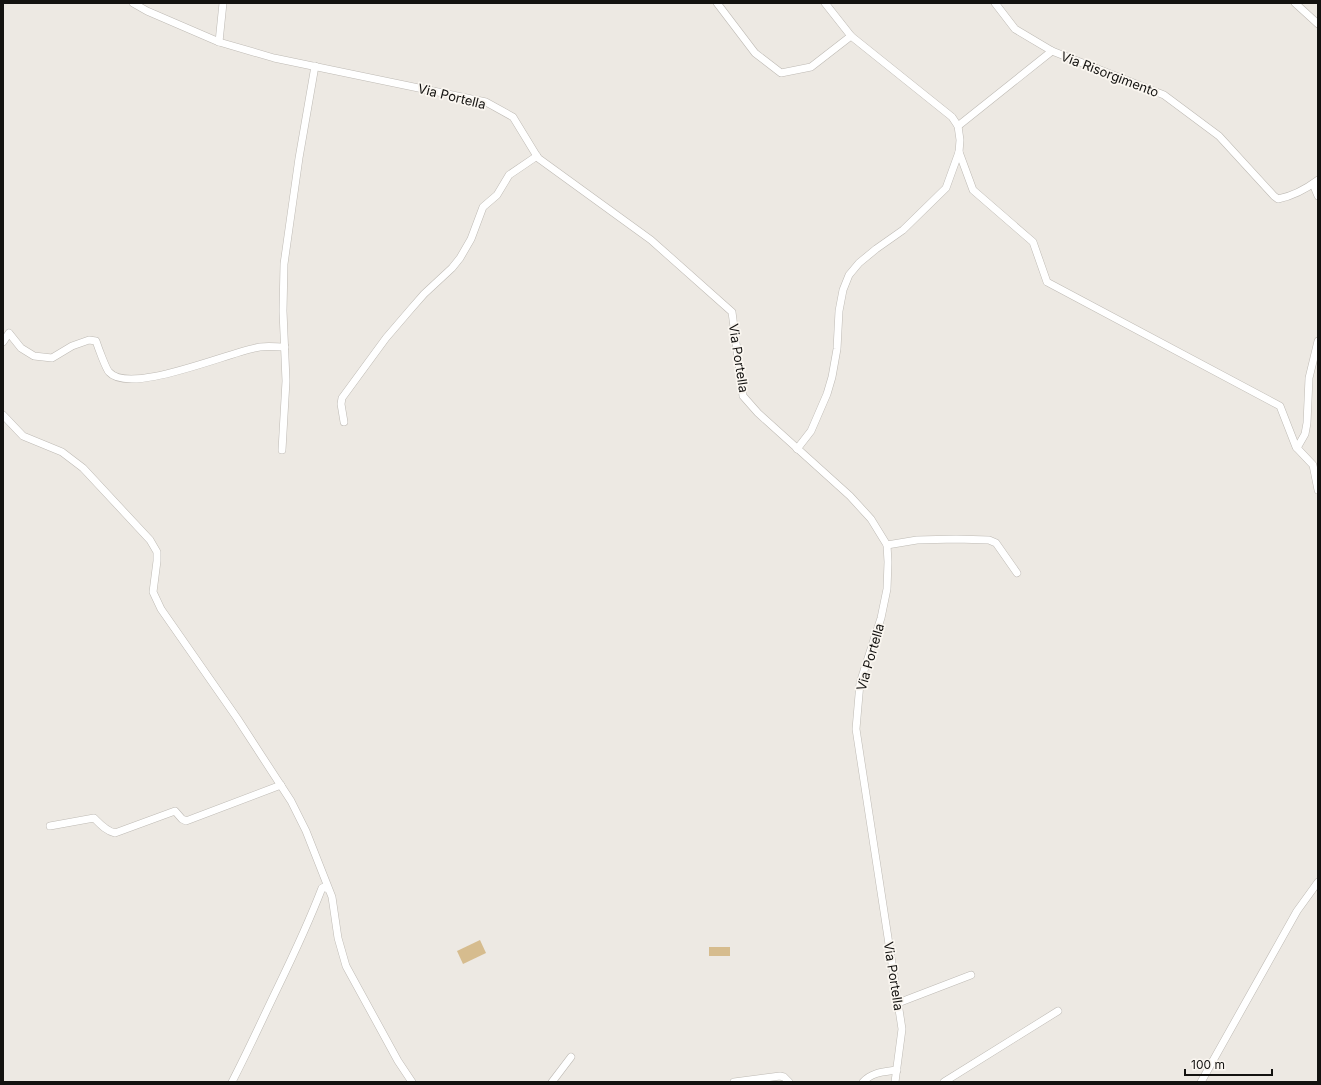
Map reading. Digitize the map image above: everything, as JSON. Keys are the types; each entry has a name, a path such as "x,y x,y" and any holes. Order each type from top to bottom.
{"street":[{"name":"Via Portella","path":"133,3 147,11 218,42 274,58 486,102 513,117 536,156 651,240 732,312 743,396 758,413 850,496 871,519 887,545 887,589 881,618 860,683 856,729 902,1028 895,1082"},
{"path":"218,42 223,3"},
{"path":"717,3 755,53 781,73 811,67 851,36"},
{"path":"797,449 810,431 827,394 837,349 839,311 843,290 849,275 859,263 903,230 946,188 959,152 960,140 958,126 952,117 851,36 825,3"},
{"path":"1295,3 1318,24"},
{"name":"Via Risorgimento","path":"999,4 1015,29 1052,51 1164,95 1219,136 1278,199 1299,192 1316,182"},
{"path":"958,126 1052,51"},
{"path":"282,450 286,380 283,311 284,264 299,158 315,66"},
{"path":"959,152 973,190 1033,242 1047,282 1280,406 1298,448 1313,465 1318,490"},
{"path":"344,422 341,404 342,398 386,338 424,294 452,268 460,258 470,239 483,207 497,195 509,175 536,156"},
{"path":"1316,182 1318,196"},
{"path":"3,342 9,333 21,348 34,356 52,358 78,344 89,340 96,341 109,372 120,379 134,380 190,367 260,347 285,347"},
{"path":"1298,448 1305,434 1307,423 1309,378 1318,341"},
{"path":"3,414 23,436 62,452 83,468 150,540 157,552 153,592 161,609 237,718 291,801 306,831 332,897 338,938 346,966 398,1061 412,1082"},
{"path":"887,545 917,540 989,540 996,543 1017,573"},
{"path":"50,826 94,818 102,826 111,832 116,833 175,812 186,821 281,785"},
{"path":"1201,1082 1297,910 1318,882"},
{"path":"232,1082 293,955 322,888 324,887 328,889"},
{"path":"898,1003 971,975"},
{"path":"944,1082 1058,1011"},
{"path":"552,1082 571,1057"},
{"path":"863,1082 866,1078 873,1074 897,1070"},
{"path":"734,1082 780,1076 784,1077 789,1082"}],"shaded area":[{"path":"480,940 486,953 463,964 457,951"},
{"path":"709,947 730,947 730,956 709,956"}]}
